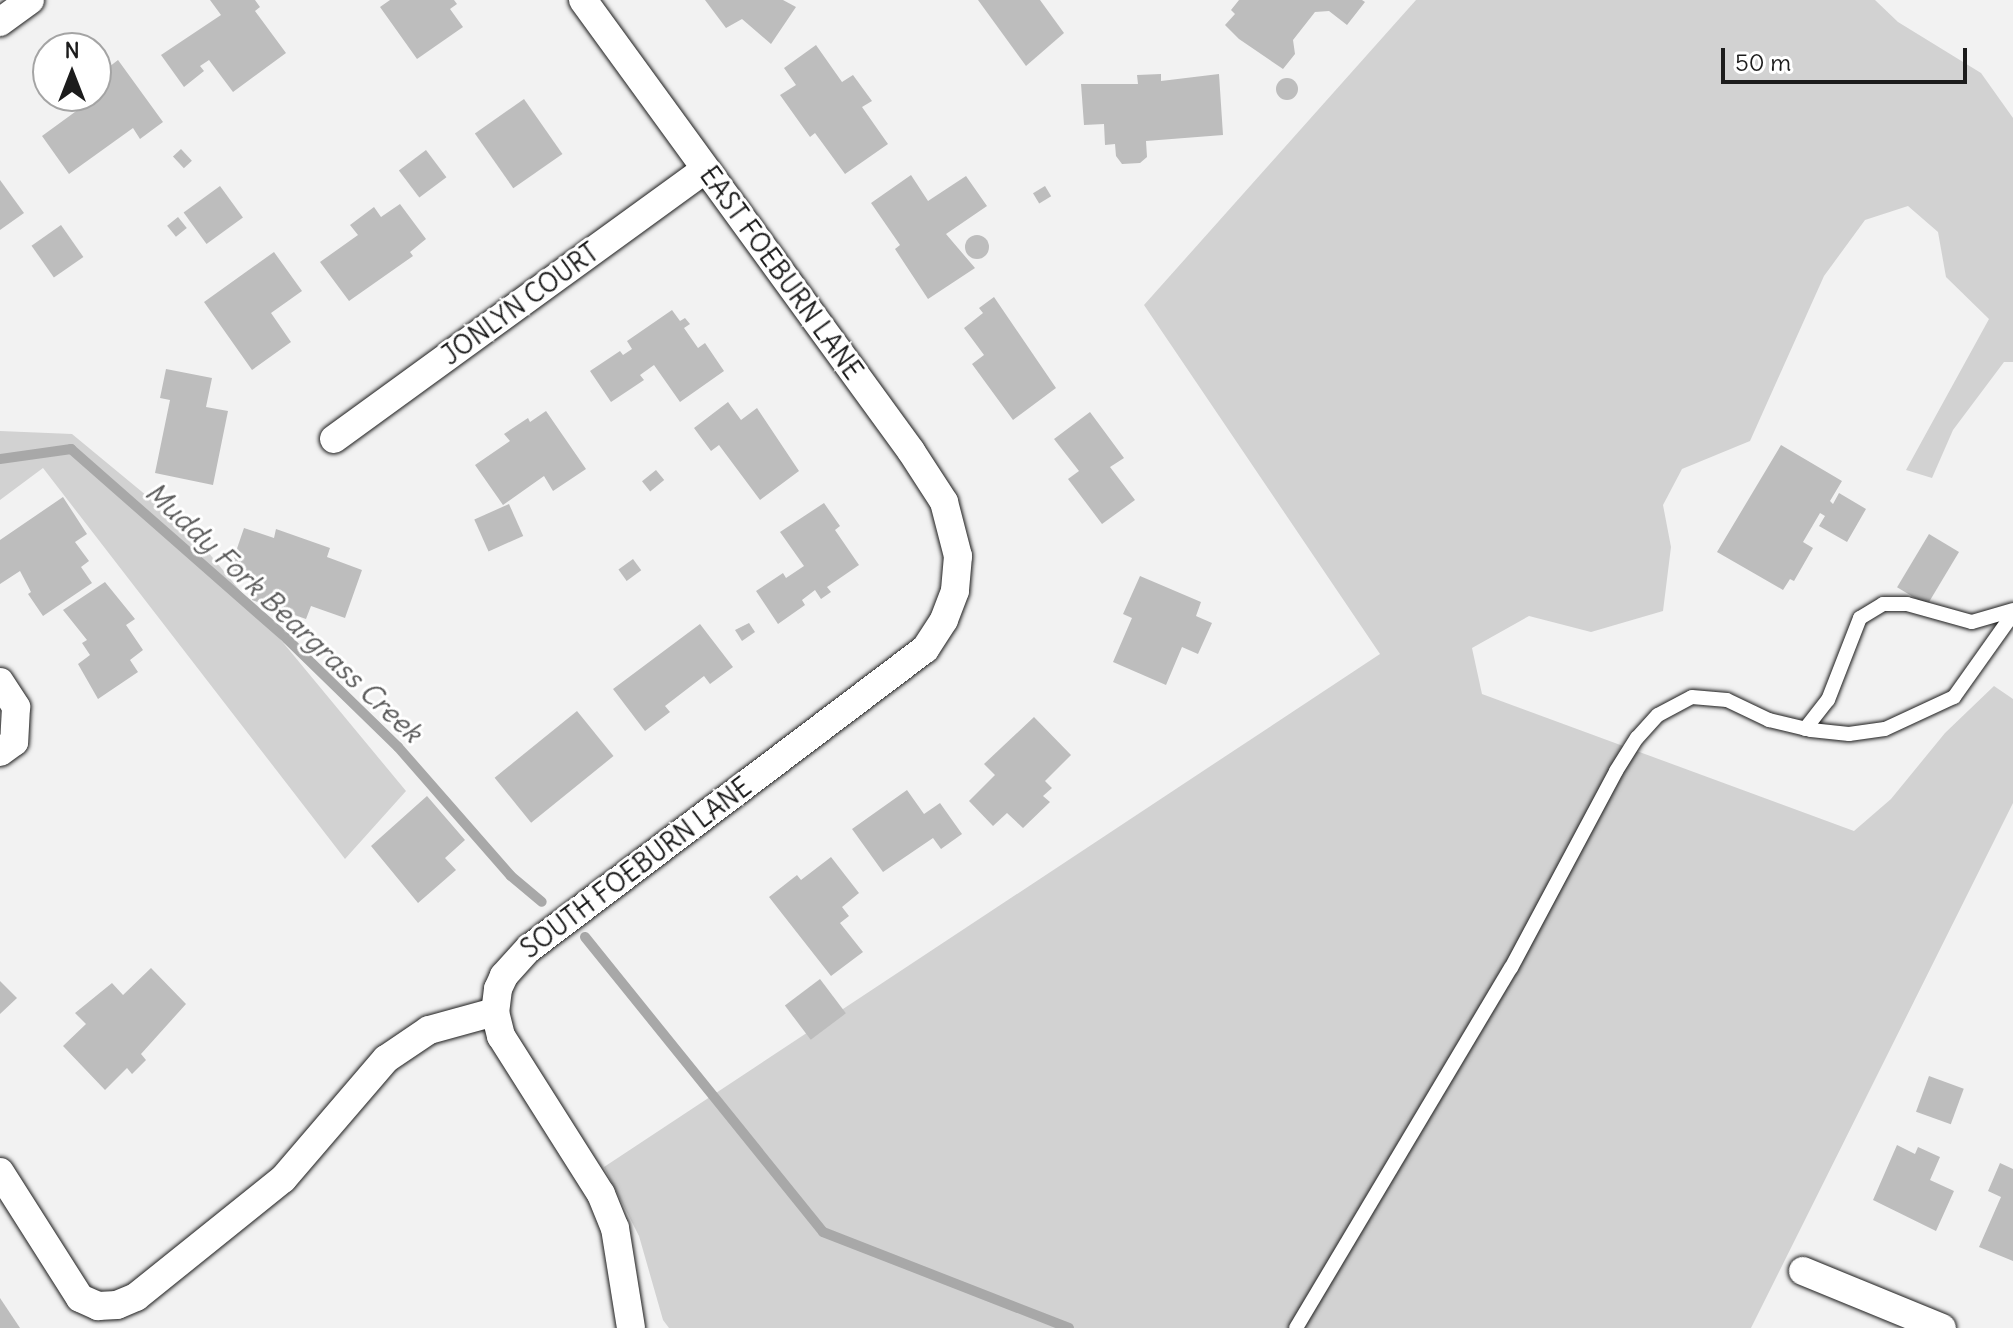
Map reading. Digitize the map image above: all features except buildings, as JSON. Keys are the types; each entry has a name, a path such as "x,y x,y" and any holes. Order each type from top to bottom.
{"street":[{"path":"0,22 30,0"},
{"name":"EAST FOEBURN LANE","path":"583,0 944,502 958,556"},
{"name":"JONLYN COURT","path":"334,439 705,169"},
{"name":"SOUTH FOEBURN LANE","path":"495,1012 504,976 529,948 925,649 944,620 955,591 958,556"},
{"path":"0,682 16,707 14,742 0,752"},
{"path":"0,1172 80,1298 98,1306 117,1305 136,1297 283,1179 386,1059 429,1030 495,1012 501,1036 601,1194 615,1228 631,1328"},
{"path":"1803,1271 1942,1328"}],"lane":[{"path":"1805,729 1828,700 1860,618 1883,604 1907,604 1972,622 2013,612"},
{"path":"1296,1328 1511,968 1637,738 1658,715 1692,697 1727,700 1769,720 1805,729 1849,734 1885,729 1954,697 2013,612"}],"shaded area":[{"path":"1416,0 1875,0 1898,22 1981,73 2013,118 2013,362 2004,362 1953,430 1932,478 1906,470 1989,319 1946,277 1938,232 1908,206 1865,220 1824,276 1750,441 1682,469 1663,505 1671,547 1663,611 1591,632 1529,616 1472,648 1482,694 1854,831 1891,799 1945,733 1994,686 2013,699 2013,803 1751,1328 669,1328 663,1320 639,1236 604,1167 1380,654 1144,305"},
{"path":"0,431 72,434 193,534 406,791 345,859 43,468 0,500"}],"waterway":[{"name":"Muddy Fork Beargrass Creek","path":"0,459 71,449 287,639 398,747 511,876 542,902"},
{"name":"Muddy Fork Beargrass Creek","path":"585,937 823,1232 1069,1328"}]}
